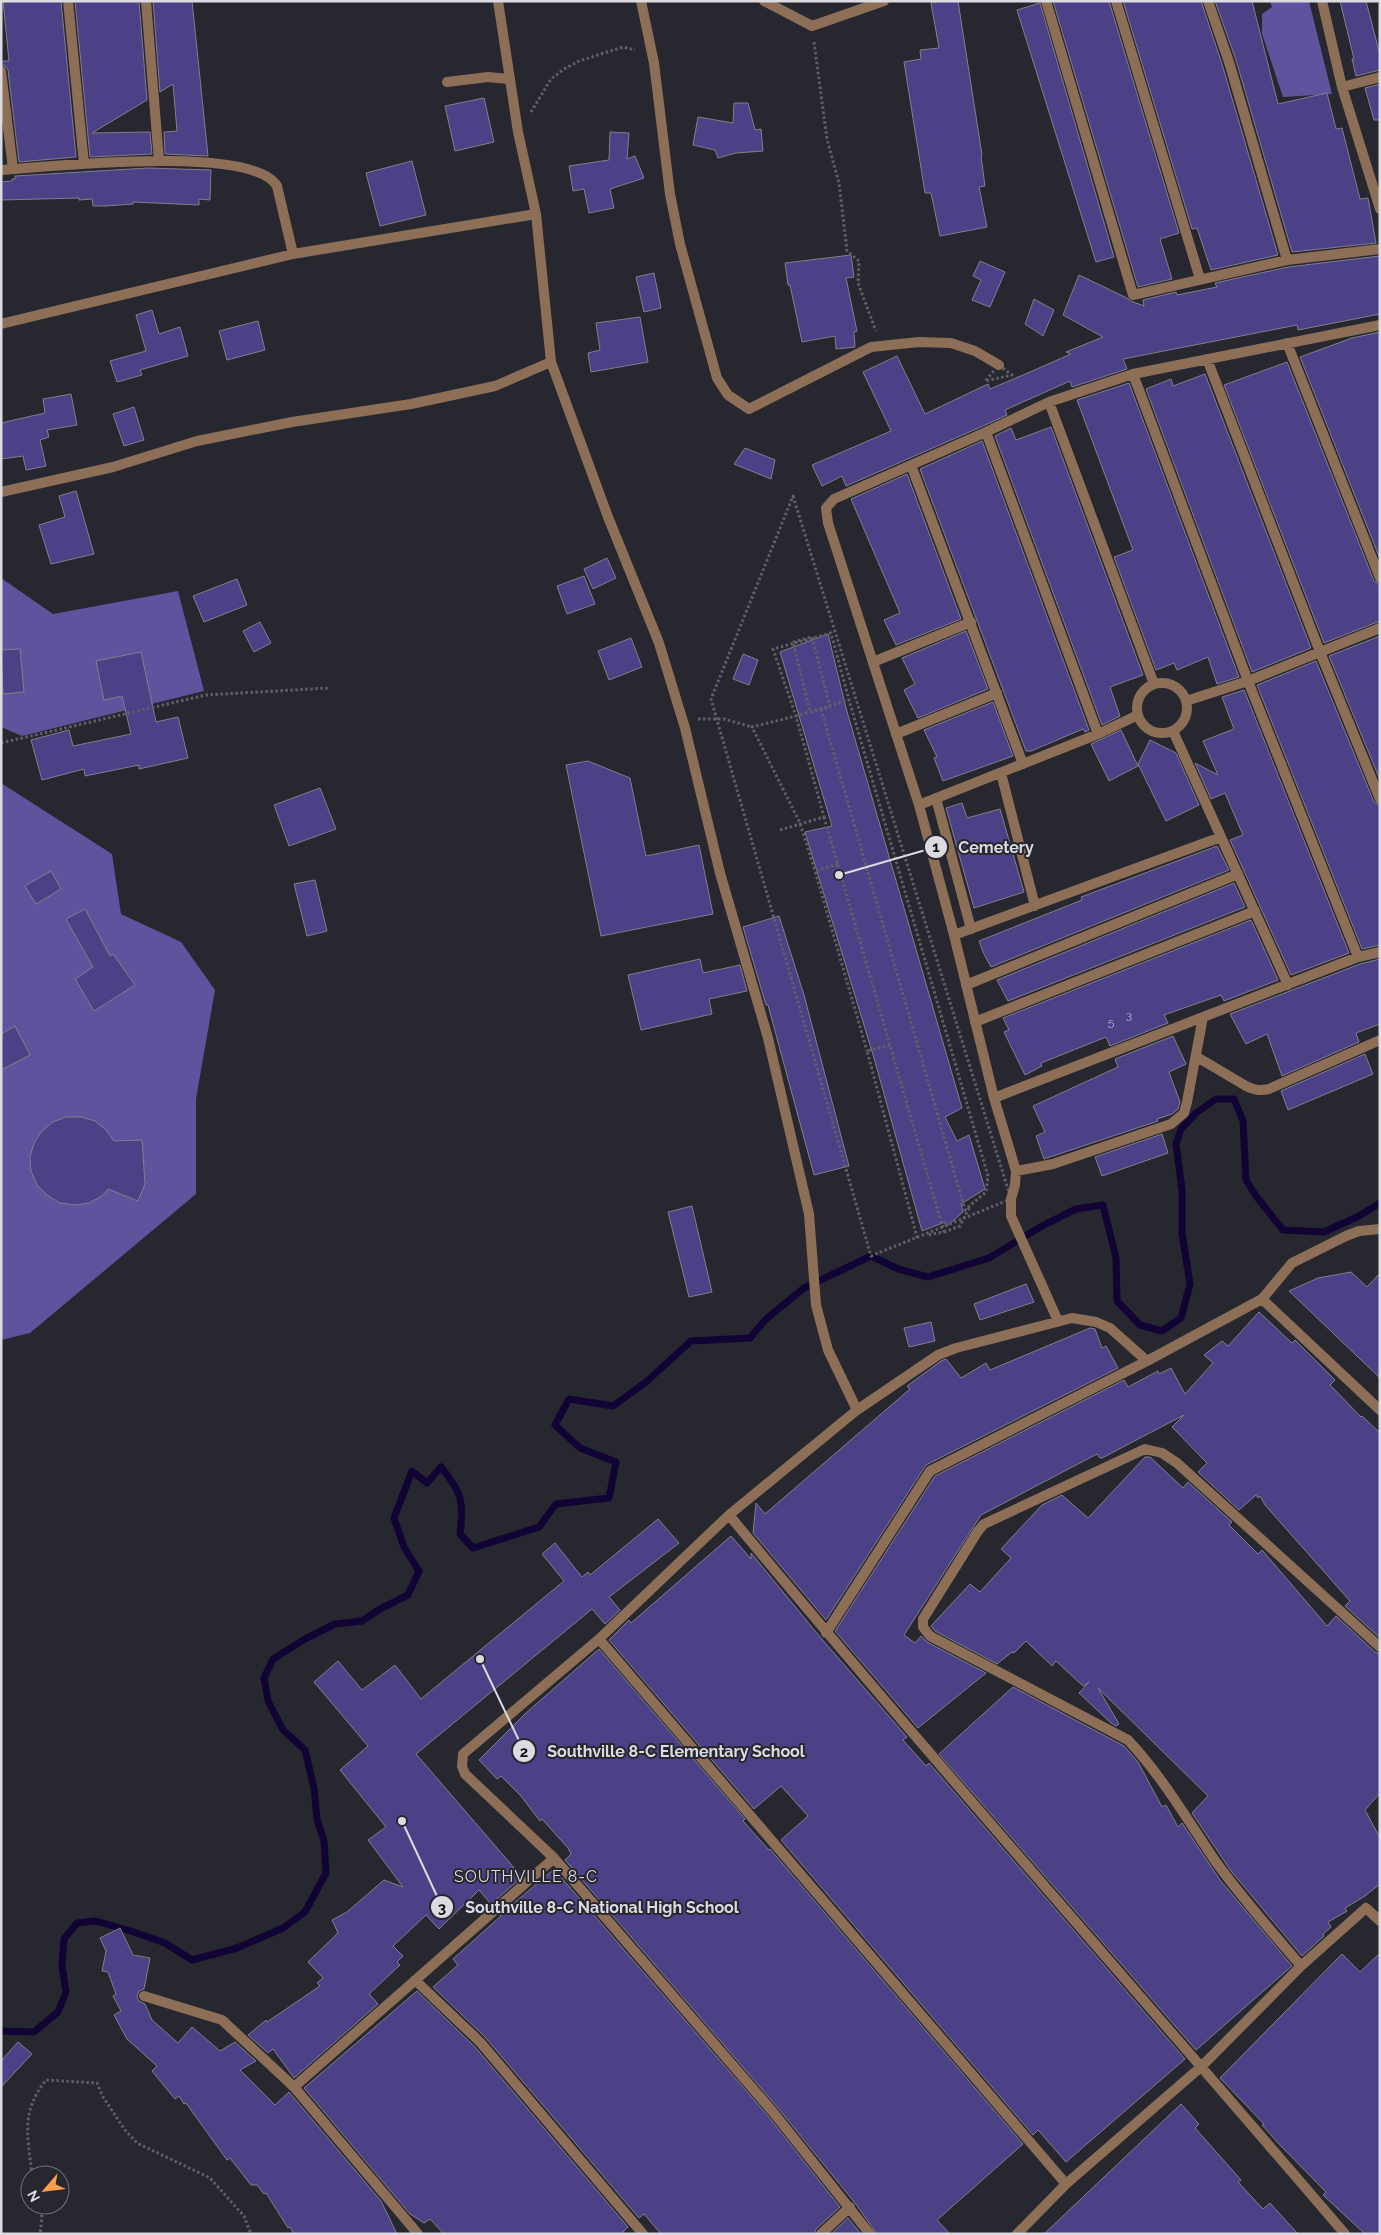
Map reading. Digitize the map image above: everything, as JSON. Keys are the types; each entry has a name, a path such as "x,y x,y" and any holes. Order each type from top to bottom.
{"street":[{"path":"68,1 84,164"},
{"path":"146,1 159,161"},
{"path":"498,1 518,132 536,214 551,362 608,517 659,643 682,719 720,873 768,1038 809,1214 816,1305 828,1350 857,1410"},
{"path":"641,1 654,63 670,194 680,244 717,378 728,395 749,409 871,347 919,342 951,343 975,351 999,365"},
{"path":"764,1 812,26 884,1"},
{"path":"1046,1 1133,295 1287,260 1380,249"},
{"path":"1116,1 1200,279"},
{"path":"1208,1 1229,62 1287,260"},
{"path":"1322,1 1342,87 1380,209"},
{"path":"1,71 13,169"},
{"path":"446,82 496,76 509,79"},
{"path":"1342,87 1380,77"},
{"path":"1,170 159,161 198,162 238,167 263,173 274,180 277,186 294,254"},
{"path":"1,324 294,254 536,214"},
{"path":"1058,1321 1011,1216 1011,1199 1016,1171 994,1098 919,805 828,523 826,508 834,498 911,466 1048,402 1133,374 1380,325"},
{"path":"1287,342 1380,578"},
{"path":"1207,359 1320,652 1380,799"},
{"path":"1,492 113,467 197,441 292,422 411,404 495,386 551,362"},
{"path":"1133,374 1248,681 1358,957"},
{"path":"1048,402 1154,684"},
{"path":"986,432 1098,734"},
{"path":"911,466 1024,764"},
{"path":"873,662 971,622"},
{"path":"1186,701 1248,681 1380,628"},
{"path":"1164,683 1174,686 1182,692 1186,701 1185,718 1173,731 1162,733 1152,731 1138,715 1140,696 1154,684 1164,683"},
{"path":"896,734 997,693"},
{"path":"919,805 1001,774 1098,734 1138,715"},
{"path":"1173,731 1288,985"},
{"path":"1001,774 1035,906"},
{"path":"936,798 971,929"},
{"path":"954,936 1221,837"},
{"path":"966,985 1238,874"},
{"path":"975,1022 1255,911"},
{"path":"994,1098 1358,957 1380,952"},
{"path":"1016,1171 1053,1164 1172,1124 1184,1113 1197,1057 1203,1017"},
{"path":"1197,1057 1246,1086 1254,1090 1261,1090 1268,1089 1380,1040"},
{"path":"826,1633 930,1471 1147,1361 1262,1299 1292,1264 1346,1236 1359,1231 1380,1230"},
{"path":"1262,1299 1380,1410"},
{"path":"870,2234 773,2112 554,1858 465,1774 461,1760 463,1754 599,1639 729,1515 857,1410 938,1355 956,1348 1072,1318 1096,1322 1110,1328 1147,1361"},
{"path":"1302,1966 1264,1923 1218,1864 1128,1740 930,1636 924,1628 923,1619 984,1524 1145,1449 1162,1454 1177,1463 1380,1647"},
{"path":"729,1515 826,1633 1202,2066 1345,2234"},
{"path":"599,1639 1066,2184"},
{"path":"294,2087 554,1858"},
{"path":"1017,2234 1066,2184 1202,2066 1302,1966 1366,1908 1380,1921"},
{"path":"415,1980 480,2042 643,2234"},
{"path":"144,1996 222,2020 294,2087 418,2234"},
{"path":"821,2234 850,2207"}],"path":[{"path":"812,26 827,139 839,183 847,251 859,261 858,284 877,334 871,347"},
{"path":"518,132 551,79 579,61 623,47 631,48 654,63"},
{"path":"793,496 1011,1199 871,1256 711,699 793,496"},
{"path":"821,709 965,1210 986,1192 988,1176 831,633 773,649 796,716 944,1232"},
{"path":"812,637 830,707"},
{"path":"793,642 810,712"},
{"path":"1,743 206,695 328,688"},
{"path":"682,719 724,719 752,727 830,707 849,700"},
{"path":"752,727 800,823 867,1051 917,1237 944,1232 960,1226 970,1205"},
{"path":"780,830 824,817"},
{"path":"815,871 838,864"},
{"path":"867,1051 890,1045"},
{"path":"31,2165 28,2116 34,2095 46,2080 97,2083 108,2105 125,2130 137,2143 210,2178 244,2216 251,2234"},
{"path":"40,2234 42,2215"}],"shaded area":[{"path":"1270,1 1309,1 1332,94 1283,97 1262,34 1262,14 1272,7"},
{"path":"1,578 53,614 178,591 204,691 22,736 1,727"},
{"path":"1,783 112,854 121,914 181,942 215,990 196,1099 196,1194 30,1333 1,1340"}],"building":[{"path":"3,1 61,1 76,157 19,162 8,70 1,64 1,61 9,61"},
{"path":"75,1 139,1 147,100 92,133 150,132 152,154 90,157"},
{"path":"153,1 192,1 208,156 165,154 164,132 177,131 173,84 160,92"},
{"path":"958,1 982,155 985,186 979,187 987,227 940,236 931,193 925,193 904,62 921,59 920,50 939,48 931,3"},
{"path":"1053,1 1109,1 1179,233 1160,239 1172,279 1138,287"},
{"path":"1123,1 1201,1 1222,64 1278,255 1211,270 1197,228 1192,229"},
{"path":"1215,1 1252,1 1278,104 1327,93 1336,129 1342,128 1360,199 1368,198 1376,243 1292,252 1236,60"},
{"path":"1340,1 1366,1 1380,55 1380,70 1356,76 1352,59 1354,59"},
{"path":"1040,3 1114,257 1096,262 1017,10"},
{"path":"1380,84 1380,120 1374,120 1365,88"},
{"path":"484,98 494,142 455,151 445,106"},
{"path":"734,103 748,103 755,130 761,129 763,151 736,153 718,158 715,150 693,145 698,117 733,123"},
{"path":"610,132 629,133 627,159 635,156 644,178 610,189 614,208 589,213 584,189 573,191 569,166 609,160"},
{"path":"412,161 426,215 380,226 366,173"},
{"path":"148,168 211,170 210,200 199,199 199,205 133,202 133,204 93,206 92,199 79,200 79,198 1,200 1,182 12,181 12,179 15,179 15,176"},
{"path":"851,255 854,277 846,278 857,331 854,332 855,347 836,349 835,336 802,342 790,285 788,285 785,263"},
{"path":"1380,256 1380,314 1298,330 1297,325 1123,359 1127,369 1072,387 1070,381 1005,410 1007,415 846,486 842,476 822,486 812,465 891,431 863,372 897,356 925,414 988,384 990,389 1023,375 1071,354 1066,352 1103,337 1063,315 1079,275 1144,306 1143,300 1176,292 1177,295 1217,287 1215,283 1288,267"},
{"path":"980,261 1005,272 990,307 972,300 981,280 973,276"},
{"path":"654,273 661,308 644,312 636,277"},
{"path":"1034,299 1054,310 1043,336 1025,324"},
{"path":"152,310 159,334 180,327 188,356 140,370 142,375 117,382 110,361 146,351 136,315"},
{"path":"640,317 648,362 591,372 588,353 600,350 596,323"},
{"path":"258,321 265,350 227,360 219,331"},
{"path":"1380,332 1380,559 1300,357 1352,338"},
{"path":"1287,362 1374,581 1380,585 1380,621 1324,643 1224,385"},
{"path":"1205,374 1311,648 1252,672 1146,389 1171,379 1173,386"},
{"path":"1129,383 1239,677 1217,684 1208,657 1177,670 1174,663 1156,670 1114,557 1133,550 1077,400"},
{"path":"71,394 77,425 47,430 49,437 40,440 46,466 26,470 23,456 1,459 1,423 45,413 43,399"},
{"path":"134,407 144,440 124,446 113,414"},
{"path":"1051,427 1143,675 1110,687 1120,716 1102,725 995,436 1011,428 1016,440"},
{"path":"982,441 1089,730 1085,732 1083,729 1031,751 1026,751 920,469"},
{"path":"745,448 775,460 771,479 734,464"},
{"path":"907,474 961,619 896,645 884,620 900,613 851,499"},
{"path":"76,491 94,554 51,564 39,525 65,517 59,496"},
{"path":"607,558 616,578 593,589 584,569"},
{"path":"584,576 595,604 567,614 557,586"},
{"path":"237,579 247,605 204,622 193,596"},
{"path":"260,622 271,643 254,652 243,631"},
{"path":"966,631 988,689 918,718 904,690 915,684 902,658"},
{"path":"828,634 846,708 962,1108 945,1117 957,1141 969,1135 985,1189 961,1204 963,1212 946,1227 945,1222 922,1231 874,1058 805,832 832,826 780,652"},
{"path":"1380,636 1380,780 1329,656"},
{"path":"631,638 642,667 609,680 598,651"},
{"path":"20,649 24,692 3,694 1,650"},
{"path":"141,652 156,722 178,717 188,758 139,769 139,765 85,776 84,769 42,780 31,740 69,730 73,746 131,734 122,696 104,700 96,661"},
{"path":"743,654 758,660 749,685 733,679"},
{"path":"1316,661 1374,802 1380,806 1380,945 1362,949 1257,685"},
{"path":"1244,690 1349,953 1291,975 1230,840 1243,835 1225,793 1211,799 1195,763 1218,775 1203,741 1234,729 1222,697"},
{"path":"993,702 1013,756 943,781 934,758 937,757 924,730"},
{"path":"1121,730 1138,766 1109,781 1091,744"},
{"path":"1150,740 1176,753 1199,805 1166,821 1138,764"},
{"path":"588,761 630,778 646,856 699,845 713,914 601,936 566,765"},
{"path":"320,788 336,829 289,846 274,805"},
{"path":"962,803 967,818 1000,809 1024,892 974,908 946,808"},
{"path":"1217,846 1229,870 991,967 984,954 979,941 1082,900 1081,897"},
{"path":"51,871 61,889 36,904 25,886"},
{"path":"315,880 327,931 307,936 294,884"},
{"path":"1234,883 1245,907 1008,1001 997,980"},
{"path":"85,909 110,956 113,954 135,985 94,1011 75,979 93,967 66,919"},
{"path":"779,916 804,995 849,1166 814,1175 768,1005 766,1005 743,927"},
{"path":"1251,920 1278,980 1224,1001 1221,995 1164,1015 1168,1023 1110,1046 1106,1037 1041,1063 1042,1066 1025,1075 1004,1032 1009,1030 1003,1018"},
{"path":"700,959 703,973 740,965 747,991 709,999 712,1014 641,1030 628,975"},
{"path":"1380,959 1380,1024 1356,1033 1359,1042 1282,1076 1267,1034 1246,1044 1230,1014 1360,964"},
{"path":"15,1026 30,1055 1,1070 1,1034"},
{"path":"1173,1036 1186,1064 1169,1072 1180,1102 1178,1109 1172,1114 1157,1119 1158,1121 1044,1159 1036,1136 1045,1132 1033,1106 1118,1067 1115,1059"},
{"path":"1365,1054 1373,1074 1288,1110 1281,1091"},
{"path":"66,1117 81,1117 95,1121 106,1130 114,1141 142,1140 145,1184 138,1201 108,1189 102,1196 89,1203 75,1205 60,1203 47,1195 37,1185 31,1171 30,1157 34,1143 42,1131 53,1122"},
{"path":"1162,1134 1168,1153 1102,1176 1095,1157"},
{"path":"692,1206 712,1292 689,1297 668,1212"},
{"path":"1351,1272 1367,1287 1380,1273 1380,1378 1289,1291 1318,1278"},
{"path":"1026,1284 1034,1302 980,1320 974,1304"},
{"path":"1259,1312 1292,1343 1295,1340 1335,1380 1330,1385 1361,1417 1380,1433 1380,1638 1345,1606 1350,1601 1265,1505 1260,1496 1258,1498 1256,1495 1239,1510 1198,1472 1207,1463 1172,1427 1184,1415 1102,1458 1097,1454 981,1515 904,1635 915,1643 921,1636 927,1642 986,1673 918,1728 835,1631 935,1476 1124,1380 1128,1387 1158,1371 1159,1374 1171,1368 1185,1394 1213,1363 1204,1355 1222,1341 1228,1346"},
{"path":"931,1322 935,1341 909,1347 904,1328"},
{"path":"1090,1328 1095,1329 1102,1348 1106,1346 1118,1368 926,1465 826,1620 753,1533 756,1503 765,1514 910,1389 907,1386 941,1361 946,1359 961,1378 986,1363 990,1370"},
{"path":"1145,1457 1150,1457 1183,1488 1188,1482 1232,1522 1229,1525 1258,1554 1262,1550 1327,1626 1336,1616 1375,1652 1380,1654 1380,1793 1365,1810 1380,1838 1380,1884 1345,1908 1347,1911 1328,1922 1331,1927 1302,1956 1231,1871 1192,1813 1208,1796 1098,1688 1119,1724 1116,1726 1079,1693 1089,1682 1083,1686 1056,1661 1052,1666 1026,1641 1014,1653 1012,1652 997,1664 935,1631 931,1626 970,1584 980,1592 1011,1558 1001,1549 1042,1505 1062,1495 1088,1518"},
{"path":"658,1519 679,1543 609,1597 620,1610 605,1624 592,1609 416,1754 522,1877 491,1904 479,1890 439,1929 426,1915 393,1946 403,1956 397,1962 400,1965 369,1994 378,2004 294,2078 273,2049 268,2053 248,2035 266,2020 267,2022 320,1986 317,1983 323,1978 308,1962 338,1933 332,1920 347,1912 384,1880 403,1887 368,1840 386,1827 340,1770 368,1746 314,1682 338,1661 362,1690 395,1665 421,1699 564,1581 542,1554 555,1543 582,1577 588,1572 590,1575"},
{"path":"731,1536 751,1559 751,1553 820,1637 907,1737 903,1740 926,1766 929,1763 1185,2059 1066,2162 1038,2130 1033,2135 781,1840 808,1816 781,1786 754,1809 609,1640 629,1620 631,1623"},
{"path":"599,1649 745,1819 743,1821 770,1849 1023,2144 937,2220 950,2234 877,2234 855,2203 778,2108 565,1860 571,1854 568,1848 542,1819 540,1821 521,1796 501,1776 497,1779 479,1760 526,1713"},
{"path":"1013,1687 1124,1746 1138,1762 1162,1807 1166,1805 1178,1827 1182,1823 1220,1880 1292,1966 1196,2050 939,1754"},
{"path":"554,1869 768,2116 840,2207 816,2229 814,2234 661,2234 644,2214 639,2218 485,2037 433,1987 458,1965 453,1959 500,1915"},
{"path":"120,1928 133,1955 150,1958 144,1989 139,1991 137,1997 139,2001 145,2004 152,2020 178,2043 192,2027 220,2051 235,2042 256,2061 240,2070 275,2105 289,2092 381,2201 397,2234 294,2234 290,2227 288,2228 266,2193 264,2194 257,2185 251,2185 230,2158 227,2160 186,2103 184,2104 179,2096 175,2099 152,2071 157,2066 127,2039 114,2015 121,2011 113,1996 116,1994 108,1972 102,1971 106,1951 100,1938"},
{"path":"1380,1953 1380,2234 1365,2234 1323,2195 1326,2192 1279,2144 1262,2125 1264,2124 1220,2078 1342,1954 1360,1972"},
{"path":"417,1991 475,2047 628,2227 621,2234 444,2234 430,2219 424,2223 410,2214 304,2088"},
{"path":"18,2042 32,2054 1,2087 1,2061"},
{"path":"1181,2104 1199,2124 1195,2128 1241,2180 1238,2182 1263,2209 1270,2203 1298,2234 1044,2234"},
{"path":"848,2218 861,2234 831,2234"}],"waterway":[{"path":"1,2031 34,2032 58,2012 66,1992 62,1966 64,1939 77,1923 96,1921 134,1932 165,1943 192,1960 237,1948 283,1928 305,1912 326,1873 324,1841 317,1819 314,1788 305,1750 283,1730 268,1701 264,1678 273,1659 305,1639 335,1624 362,1621 380,1609 408,1595 419,1571 404,1547 394,1518 412,1471 427,1483 441,1467 460,1498 462,1514 460,1534 473,1548 539,1527 556,1504 609,1498 616,1462 580,1448 555,1425 569,1399 613,1406 646,1382 691,1341 750,1338 765,1320 804,1288 871,1256 898,1269 928,1277 989,1258 1042,1226 1076,1209 1103,1205 1116,1258 1117,1301 1140,1325 1162,1331 1181,1318 1190,1284 1182,1233 1182,1190 1176,1144 1181,1129 1196,1113 1216,1099 1234,1099 1243,1121 1246,1180 1283,1230 1324,1232 1359,1216 1380,1203"}],"place":[{"name":"Cemetery","path":"839,875"},
{"name":"Southville 8-C Elementary School","path":"480,1659"},
{"name":"Southville 8-C National High School","path":"402,1821"}],"district":[{"name":"SOUTHVILLE 8-C","path":"526,1876"}]}
